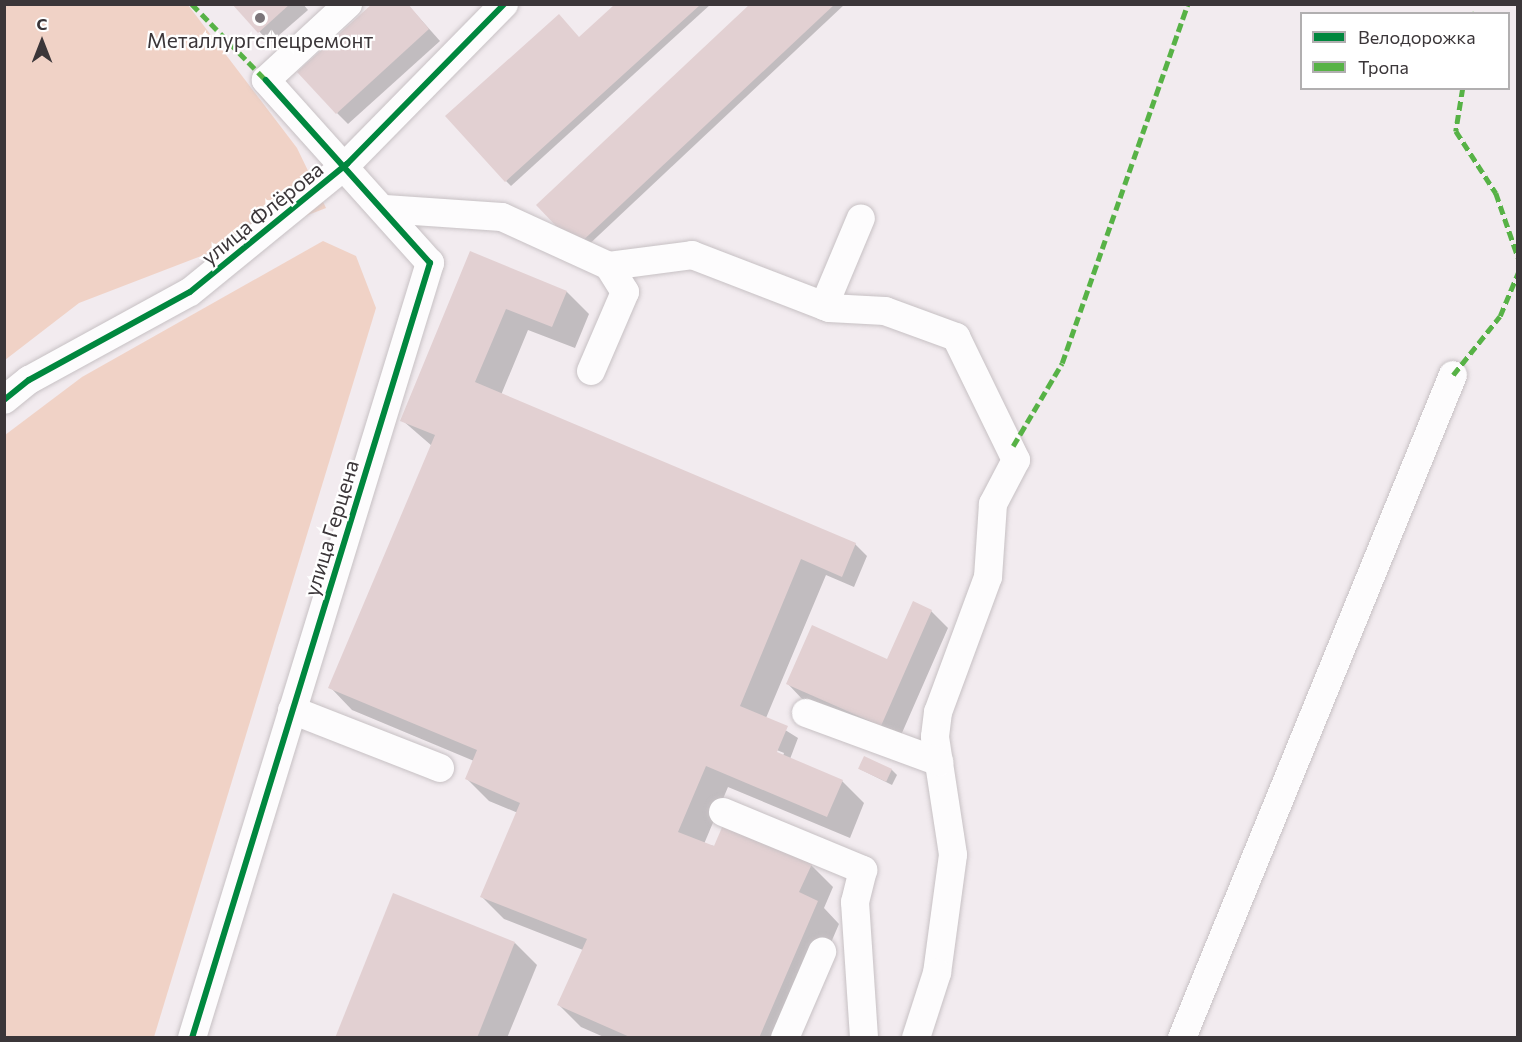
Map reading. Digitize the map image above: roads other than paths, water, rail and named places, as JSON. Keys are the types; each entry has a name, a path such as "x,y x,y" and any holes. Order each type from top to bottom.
{"street":[{"name":"улица Герцена","path":"192,1038 430,262 347,164 266,80 348,4"},
{"name":"улица Флёрова","path":"4,400 29,380 189,292 347,164 504,4"},
{"path":"385,209 502,217 609,266 692,255 824,306 885,311 956,337 972,378 1015,453 1011,476 993,504 988,577 938,712 939,762 953,855 937,974 916,1038"},
{"path":"824,306 861,218"},
{"path":"591,371 625,292 609,266"},
{"path":"1182,1038 1453,375"},
{"path":"292,710 440,768"},
{"path":"806,712 939,762"},
{"path":"723,812 863,870 855,903 864,1038"},
{"path":"785,1038 822,952"}],"place":[{"name":"Металлургспецремонт","path":"260,18"}]}
